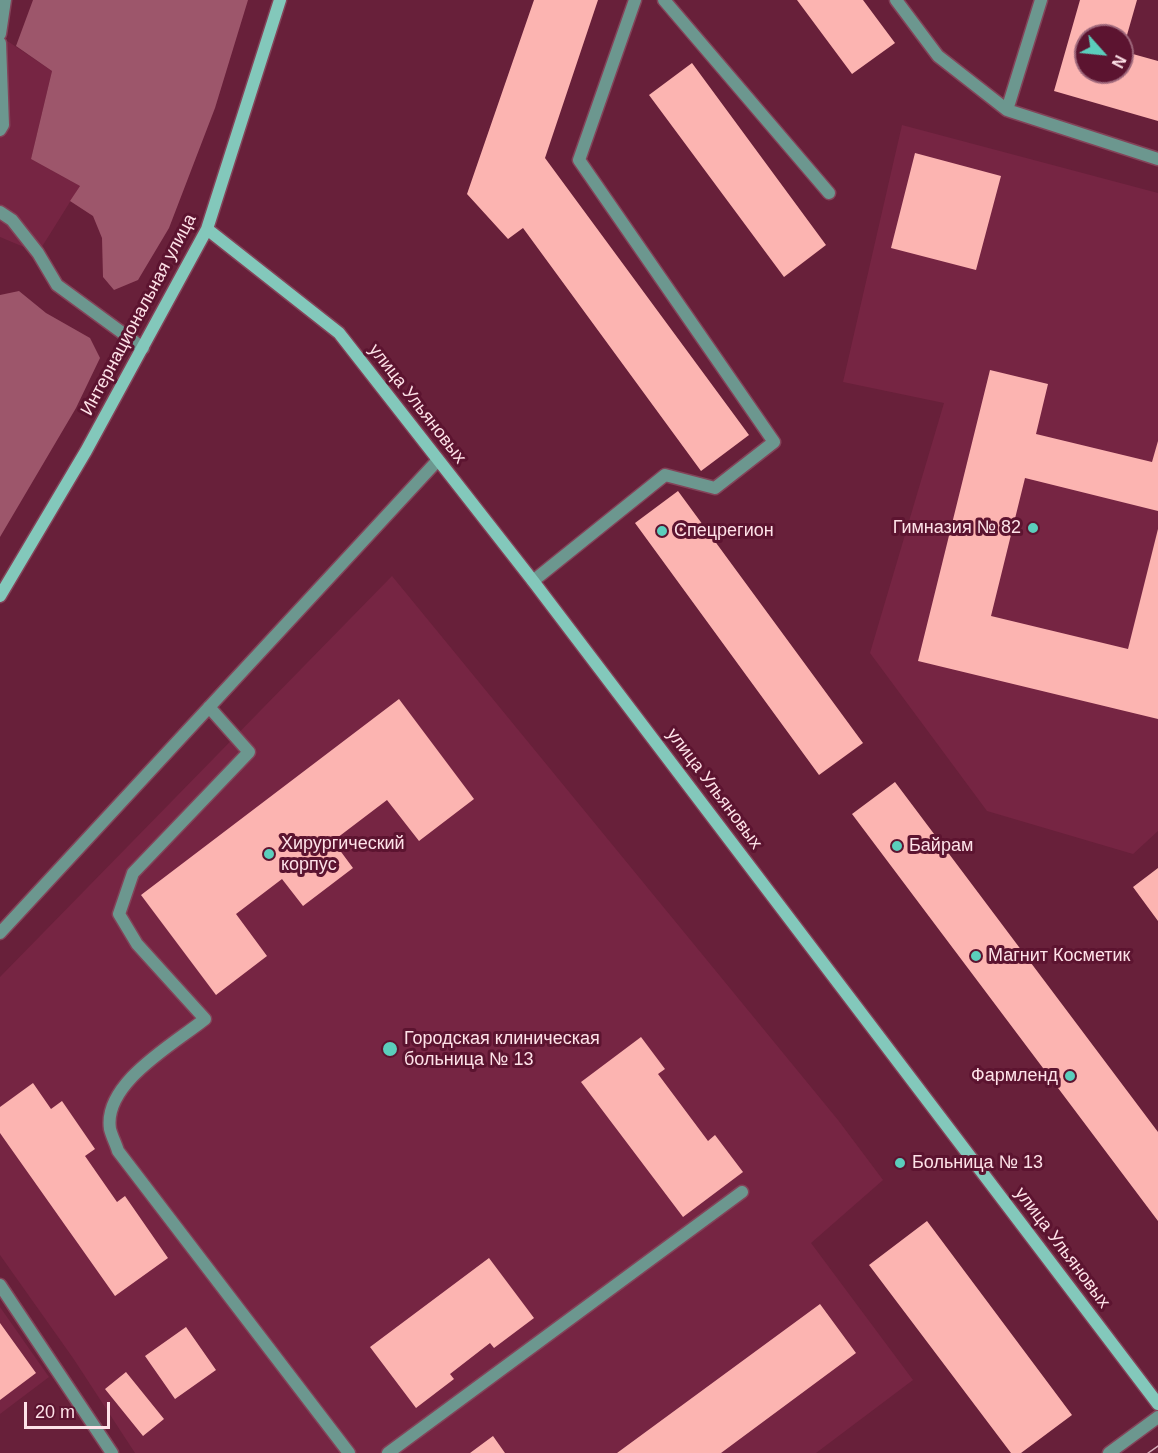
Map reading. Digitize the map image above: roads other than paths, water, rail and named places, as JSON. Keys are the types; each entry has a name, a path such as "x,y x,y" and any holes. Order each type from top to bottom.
{"main road":[{"name":"Интернациональная улица","path":"0,596 87,451 207,229 280,0"},
{"name":"улица Ульяновых","path":"207,229 339,333 533,581 1158,1404"}],"street":[{"path":"0,34 5,0"},
{"path":"533,581 665,475 714,488 774,442 579,160 635,0"},
{"path":"664,0 829,193"},
{"path":"896,0 938,56 1007,110 1158,159"},
{"path":"1007,110 1041,0"},
{"path":"0,43 3,125 0,130"},
{"path":"0,212 12,220 38,253 57,285 142,348"},
{"path":"0,933 438,460"},
{"path":"209,707 249,752 133,873 119,914 137,944 205,1019 128,1079 114,1101 110,1128 118,1151 349,1453"},
{"path":"388,1453 742,1192"},
{"path":"0,1285 112,1453"},
{"path":"1109,1453 1158,1417"}],"tram line":[{"path":"1148,1453 1158,1446"}],"place":[{"name":"Гимназия № 82","path":"1033,528"},
{"name":"Спецрегион","path":"662,531"},
{"name":"Байрам","path":"897,846"},
{"name":"Хирургический корпус","path":"269,854"},
{"name":"Магнит Косметик","path":"976,956"},
{"name":"Городская клиническая больница № 13","path":"390,1049"},
{"name":"Фармленд","path":"1070,1076"},
{"name":"Больница № 13","path":"900,1163"}]}
